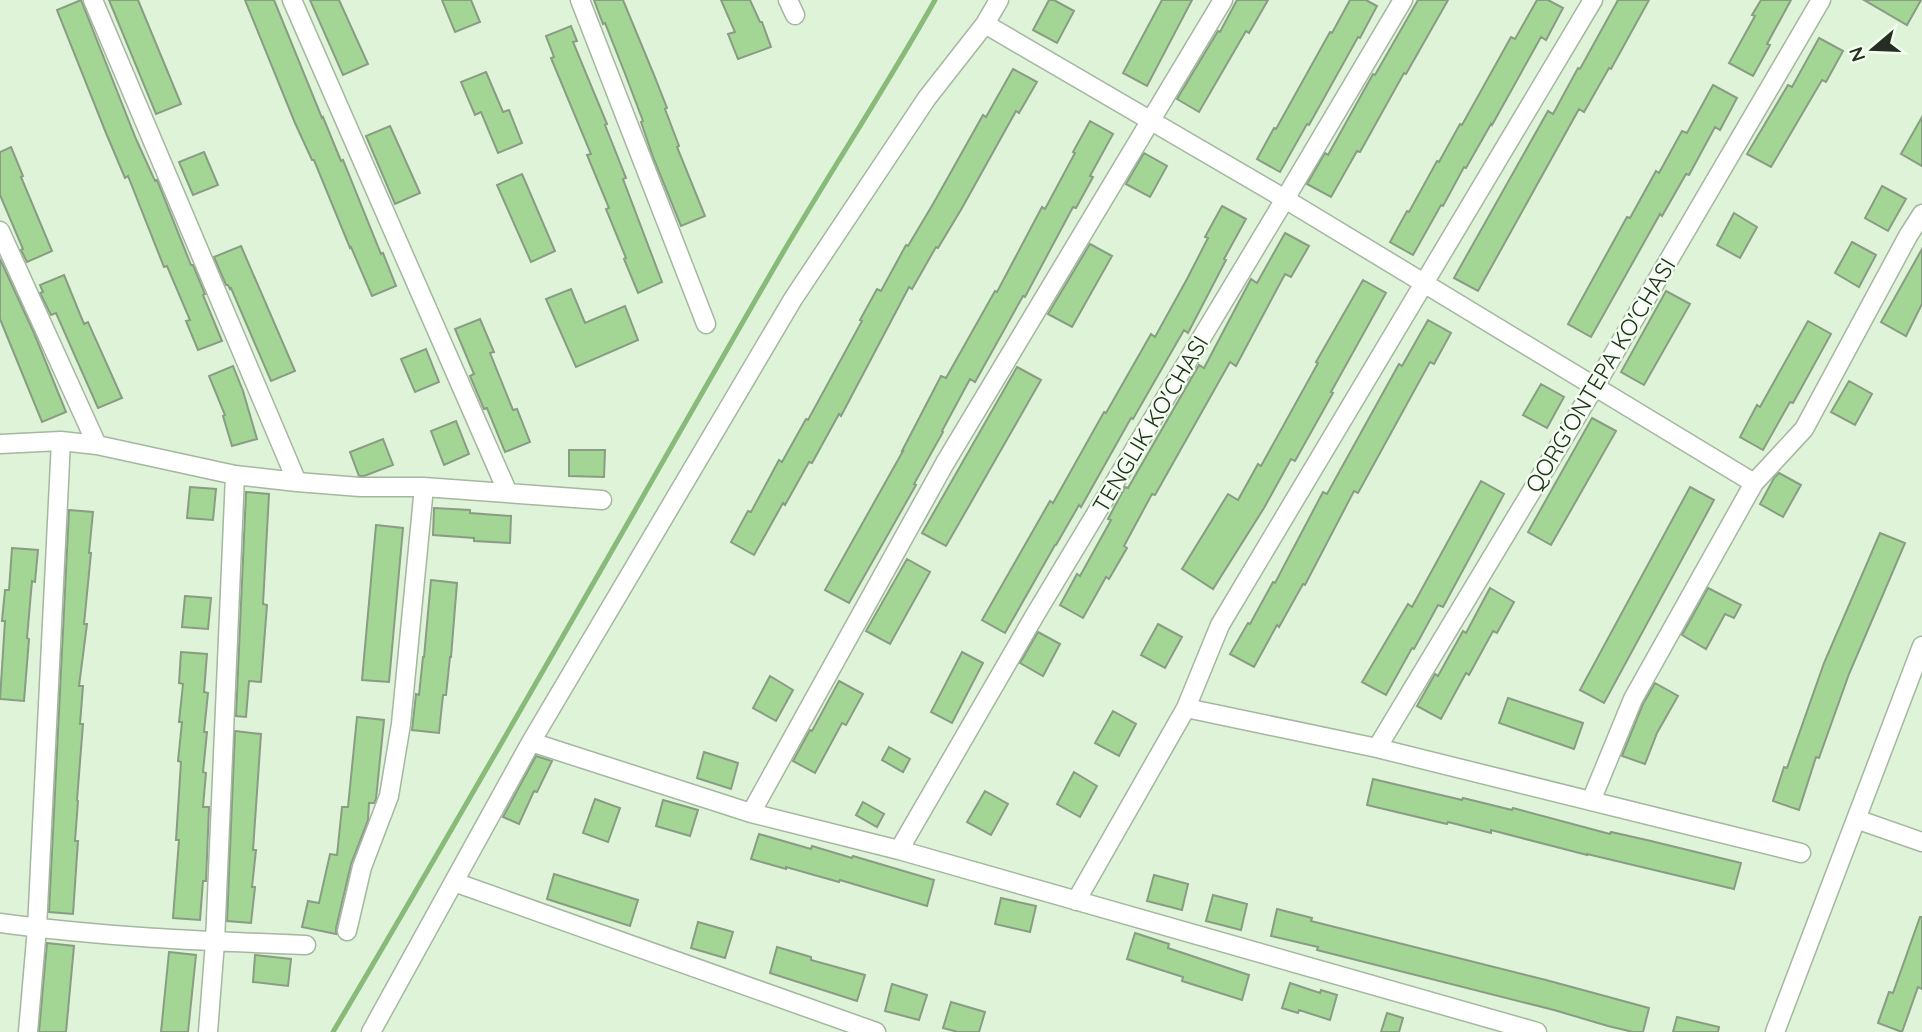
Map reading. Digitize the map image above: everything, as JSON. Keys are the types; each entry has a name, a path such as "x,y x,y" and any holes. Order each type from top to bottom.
{"street":[{"path":"93,0 297,482"},
{"path":"292,0 508,494"},
{"path":"580,0 706,324"},
{"path":"371,1032 531,742 793,299 927,98 985,24 999,0"},
{"path":"751,813 945,463 1223,0"},
{"name":"TENGLIK KO'CHASI","path":"899,850 1035,615 1403,0"},
{"path":"1076,901 1186,708 1220,625 1592,0"},
{"name":"QORG'ONTEPA KO'CHASI","path":"1377,748 1595,386 1821,0"},
{"path":"985,24 1285,200 1754,483"},
{"path":"1591,801 1633,699 1754,483 1804,429 1922,214"},
{"path":"0,232 96,445"},
{"path":"0,444 61,441 96,445 236,475 297,482 360,487 424,487 601,500"},
{"path":"28,1032 37,928 61,441"},
{"path":"208,1032 215,942 236,475"},
{"path":"347,931 362,867 389,796 401,724 424,487"},
{"path":"1776,1032 1922,646"},
{"path":"1186,708 1377,748 1801,853"},
{"path":"531,742 751,813 899,850 1537,1032"},
{"path":"1856,819 1922,842"},
{"path":"454,882 876,1032"},
{"path":"0,923 215,942 306,945"}],"building":[{"path":"81,0 136,139 155,181 157,180 222,341 198,350 186,321 190,320 167,266 164,267 128,176 125,178 57,10"},
{"path":"109,0 138,0 181,104 156,114"},
{"path":"245,0 274,0 322,118 341,161 343,160 396,286 372,296 314,160 295,123"},
{"path":"310,0 339,0 368,64 343,75"},
{"path":"442,0 471,0 480,22 455,32"},
{"path":"594,0 623,0 667,108 665,109 679,146 677,147 705,216 681,226 653,157 624,71"},
{"path":"721,0 750,0 771,47 738,59 728,34 735,32"},
{"path":"1049,0 1074,11 1057,43 1033,30"},
{"path":"1162,0 1192,0 1147,86 1123,73"},
{"path":"1237,0 1268,0 1249,33 1246,31 1199,112 1177,99"},
{"path":"1350,0 1366,0 1377,6 1280,172 1257,159"},
{"path":"1418,0 1448,0 1331,197 1307,184 1325,153 1328,155"},
{"path":"1537,0 1548,0 1563,8 1546,40 1541,37 1492,125 1466,168 1464,167 1413,255 1390,242 1437,161 1439,162 1460,124 1462,125 1511,37 1515,39"},
{"path":"1618,0 1649,0 1584,112 1579,109 1478,291 1454,278 1548,111 1553,114"},
{"path":"1761,0 1791,0 1753,76 1729,63"},
{"path":"1864,0 1921,0 1907,25"},
{"path":"571,26 577,41 573,42 607,124 605,125 626,178 623,179 662,282 638,293 606,209 609,208 587,155 591,154 551,58 554,57 546,36"},
{"path":"1819,38 1843,51 1826,82 1822,80 1771,167 1747,154 1788,85 1792,87"},
{"path":"1013,69 1037,82 1019,113 1016,111 938,248 936,247 912,289 909,287 841,416 839,414 785,505 783,503 754,555 731,542 748,511 751,512 779,460 782,462 806,419 808,420 877,289 881,291 983,115 986,117"},
{"path":"486,72 503,112 509,110 522,143 498,153 481,112 475,115 461,82"},
{"path":"1713,85 1737,98 1720,130 1715,127 1689,175 1686,174 1662,216 1660,214 1591,337 1568,324 1627,217 1630,218 1656,171 1659,173 1682,131 1687,133"},
{"path":"1922,117 1922,166 1901,154"},
{"path":"1090,121 1113,134 1090,176 1093,177 1076,208 1073,207 975,382 970,379 914,484 916,485 849,603 825,590 903,451 941,376 946,378 995,291 997,292 1042,207 1045,209"},
{"path":"390,126 420,193 395,204 366,136"},
{"path":"11,147 52,251 27,262 0,195 0,152"},
{"path":"204,152 218,185 193,195 179,162"},
{"path":"1144,153 1167,166 1150,197 1126,184"},
{"path":"522,174 555,251 531,262 497,185"},
{"path":"1882,186 1906,199 1888,231 1865,218"},
{"path":"1222,206 1246,219 1224,259 1226,260 1188,333 1184,330 1005,633 982,620 1151,334 1155,337 1208,238 1205,237"},
{"path":"1734,213 1757,227 1740,258 1717,245"},
{"path":"1285,233 1309,246 1291,277 1285,274 1236,366 1230,362 1155,495 1152,494 1124,546 1127,548 1109,579 1106,577 1083,618 1060,605 1077,574 1080,576 1111,520 1108,519 1125,487 1128,488 1199,365 1204,368 1251,279 1257,283"},
{"path":"1852,242 1876,255 1859,287 1835,273"},
{"path":"1090,244 1112,256 1072,327 1048,314"},
{"path":"241,246 295,371 271,381 231,288 226,285 214,257"},
{"path":"1922,249 1922,304 1906,336 1881,322"},
{"path":"0,259 66,412 42,422 0,319"},
{"path":"64,275 84,324 88,322 122,398 98,408 56,313 51,315 40,293 43,292 40,285"},
{"path":"1363,280 1386,293 1295,461 1291,459 1213,589 1182,569 1228,494 1238,500 1258,464 1261,466"},
{"path":"571,289 585,323 625,306 638,340 576,367 546,299"},
{"path":"1666,291 1690,304 1644,385 1621,372"},
{"path":"480,319 494,352 490,353 513,410 517,409 530,442 505,452 470,376 474,374 455,329"},
{"path":"1428,320 1451,333 1434,364 1430,362 1358,493 1354,491 1305,585 1303,584 1279,627 1277,625 1254,667 1230,654 1273,582 1275,583 1323,492 1327,494 1399,364 1402,366"},
{"path":"1808,321 1831,334 1793,403 1790,402 1763,450 1740,437"},
{"path":"426,349 439,382 415,392 401,359"},
{"path":"233,366 257,439 232,446 223,416 225,415 209,376"},
{"path":"1017,367 1041,380 946,546 922,533"},
{"path":"1849,381 1872,394 1855,425 1831,412"},
{"path":"1541,384 1564,397 1547,428 1523,415"},
{"path":"1592,418 1616,431 1551,545 1528,532"},
{"path":"456,421 469,454 444,465 431,431"},
{"path":"383,439 393,465 359,476 350,452"},
{"path":"569,450 605,450 604,477 569,476"},
{"path":"1779,473 1801,485 1783,517 1760,504"},
{"path":"1481,481 1504,494 1443,607 1438,605 1386,695 1362,682 1408,604 1412,607"},
{"path":"190,487 216,489 213,520 187,518"},
{"path":"1690,487 1714,500 1604,703 1580,690"},
{"path":"246,492 269,494 263,604 267,605 261,682 249,681 246,717 236,716"},
{"path":"434,508 511,516 510,543 433,535"},
{"path":"69,510 93,512 84,624 87,624 79,686 83,686 80,724 83,724 73,914 49,912"},
{"path":"376,525 403,528 389,682 362,680"},
{"path":"1880,533 1905,543 1849,674 1819,758 1816,757 1799,810 1773,801 1824,663"},
{"path":"12,548 38,550 35,582 32,581 24,701 0,699 5,621 2,621 5,590 9,590"},
{"path":"907,559 930,572 890,644 866,631"},
{"path":"431,580 457,583 451,657 439,733 412,730 424,657"},
{"path":"1490,588 1514,602 1497,633 1493,631 1469,675 1466,673 1441,719 1417,706 1435,674 1438,676 1463,631 1466,633"},
{"path":"1708,588 1741,605 1734,618 1725,614 1706,649 1682,635"},
{"path":"185,596 211,598 208,629 182,627"},
{"path":"1158,624 1182,637 1165,668 1141,655"},
{"path":"1038,632 1060,644 1043,676 1020,663"},
{"path":"181,652 207,654 204,692 208,693 204,732 207,732 203,772 206,773 203,807 209,807 206,881 203,881 200,920 173,918 179,840 176,840 181,762 178,761 182,722 179,722 183,684 179,683"},
{"path":"962,652 983,663 952,723 931,712"},
{"path":"770,676 793,690 776,721 753,708"},
{"path":"839,681 863,694 846,725 842,723 815,773 793,761"},
{"path":"1655,683 1678,696 1657,733 1645,764 1622,756 1643,704"},
{"path":"1508,698 1583,723 1574,749 1499,723"},
{"path":"1113,711 1136,724 1119,756 1095,743"},
{"path":"357,717 384,720 376,799 374,803 369,803 368,820 351,864 336,934 302,927 308,901 319,903 330,854 337,855 342,807 348,807"},
{"path":"235,731 261,734 251,923 227,921"},
{"path":"889,747 910,759 903,772 882,760"},
{"path":"704,752 738,763 731,789 697,778"},
{"path":"536,756 552,761 519,824 503,817"},
{"path":"1074,772 1097,786 1080,817 1057,804"},
{"path":"1373,779 1462,800 1463,798 1512,810 1513,808 1610,834 1611,832 1741,863 1734,889 1491,830 1491,833 1448,822 1447,824 1367,805"},
{"path":"985,791 1008,804 991,835 967,822"},
{"path":"595,799 620,808 608,842 583,833"},
{"path":"663,800 698,810 690,836 656,826"},
{"path":"863,802 884,814 877,827 856,815"},
{"path":"759,834 811,849 812,846 852,858 853,856 934,880 927,906 840,880 839,882 751,859"},
{"path":"554,874 638,900 630,926 547,899"},
{"path":"1154,875 1188,884 1182,910 1147,901"},
{"path":"1213,895 1247,904 1241,930 1206,921"},
{"path":"1001,898 1036,906 1030,932 995,924"},
{"path":"1277,909 1312,918 1311,921 1649,1008 1643,1032 1608,1026 1271,936"},
{"path":"1920,917 1922,989 1918,987 1902,1032 1878,1023 1889,992 1893,993"},
{"path":"698,922 733,932 725,958 691,948"},
{"path":"1135,933 1169,944 1168,948 1249,975 1242,1000 1182,981 1183,977 1127,959"},
{"path":"47,943 74,946 66,1032 39,1032"},
{"path":"777,947 865,975 857,1001 770,973"},
{"path":"169,952 196,955 188,1032 161,1032"},
{"path":"255,955 291,959 288,986 253,982"},
{"path":"1290,983 1320,993 1321,990 1337,995 1330,1020 1299,1010 1298,1013 1282,1008"},
{"path":"892,984 927,995 919,1020 885,1011"},
{"path":"951,1002 985,1012 979,1032 958,1032 943,1028"},
{"path":"1387,1013 1403,1018 1399,1032 1381,1032"},
{"path":"1677,1017 1719,1027 1718,1032 1673,1032"}],"waterway":[{"path":"333,1032 774,268 935,0"}]}
